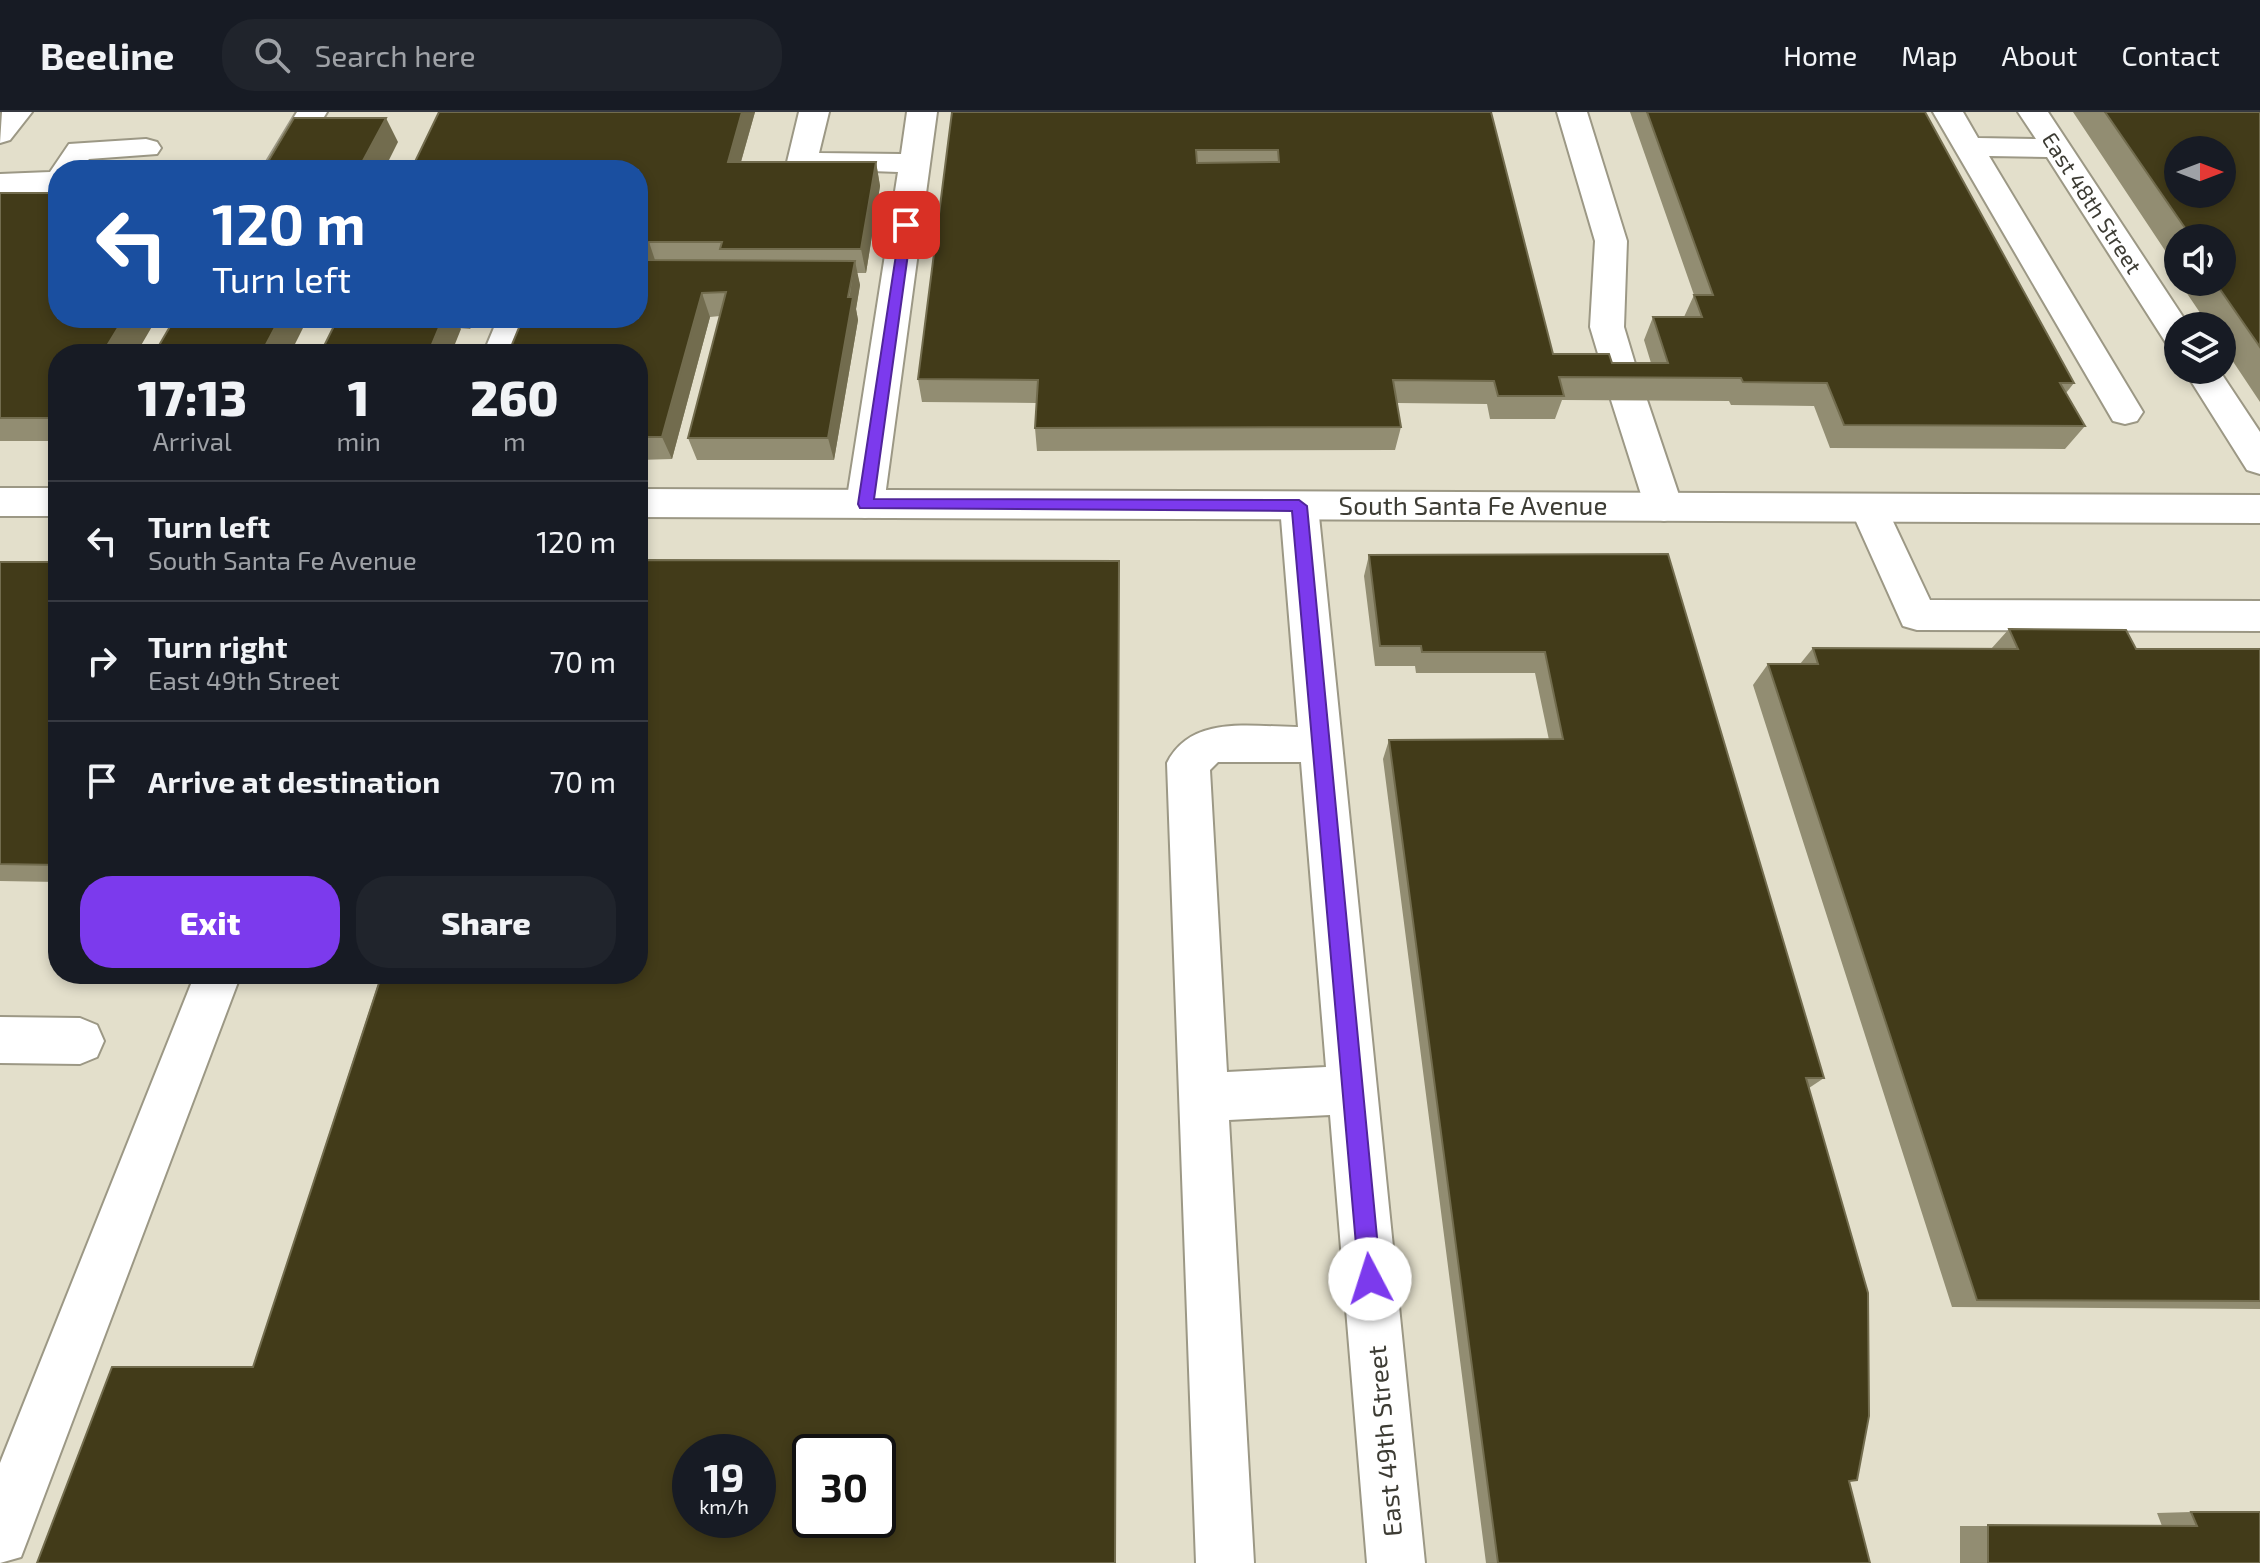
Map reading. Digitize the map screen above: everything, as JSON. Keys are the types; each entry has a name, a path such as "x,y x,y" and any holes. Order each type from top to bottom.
{"street":[{"path":"0,134 17,112"},
{"path":"283,160 312,112"},
{"path":"814,112 802,162 915,163"},
{"path":"865,504 922,112"},
{"path":"1572,112 1611,241 1607,327 1664,507"},
{"path":"1948,112 2125,412"},
{"name":"East 48th Street","path":"2033,112 2164,313"},
{"path":"1968,147 2057,148"},
{"path":"70,160 73,155 90,148 146,148"},
{"path":"0,183 48,183"},
{"path":"2210,384 2260,461"},
{"path":"4,508 48,503"},
{"name":"South Santa Fe Avenue","path":"648,503 2260,509"},
{"name":"East 49th Street","path":"1299,506 1396,1563"},
{"path":"1869,508 1917,615 2260,616"},
{"path":"1225,1563 1188,763 1209,745 1321,744"},
{"path":"0,1536 214,984"},
{"path":"0,1040 80,1041"},
{"path":"1204,1097 1353,1090"}],"building":[{"path":"439,112 742,112 728,162 876,162 861,249 720,249 722,242 649,242 648,245 648,160 416,160"},
{"path":"952,112 1491,112 1553,354 1609,354 1612,363 1668,363 1653,317 1702,317 1694,295 1713,295 1647,112 1925,112 2074,383 2060,383 2085,426 1844,425 1827,383 1743,382 1741,378 1559,377 1564,396 1498,396 1494,381 1393,380 1401,427 1035,428 1038,380 918,379","holes":["1196,150 1278,150 1279,162 1197,163"]},
{"path":"2105,112 2260,112 2260,347 2225,296 2236,296 2236,224 2182,224 2171,208 2236,208 2236,136 2164,136 2164,197"},
{"path":"294,118 386,118 363,160 269,160"},
{"path":"0,193 48,193 48,328 118,328 108,344 48,344 48,418 0,418"},
{"path":"648,260 855,261 848,297 853,297 828,438 688,438 726,292 702,293 662,437 648,437 648,344 512,344 519,328 648,328"},
{"path":"169,328 275,328 266,344 160,344"},
{"path":"333,328 439,328 432,344 325,344"},
{"path":"1668,554 1824,1078 1806,1078 1868,1293 1869,1416 1857,1480 1849,1481 1870,1563 1498,1563 1389,740 1563,739 1545,652 1422,652 1421,646 1380,646 1369,555"},
{"path":"648,560 1119,561 1115,1563 37,1563 112,1367 253,1367 379,984 648,984"},
{"path":"0,562 48,562 48,865 0,864"},
{"path":"2009,629 2126,630 2136,649 2260,649 2260,1301 1977,1300 1768,664 1818,664 1813,648 2018,649"},
{"path":"2191,1512 2260,1512 2260,1563 1988,1563 1988,1525 2197,1526"}],"route":[{"path":"906,225 865,504 1299,506 1370,1279"}]}
